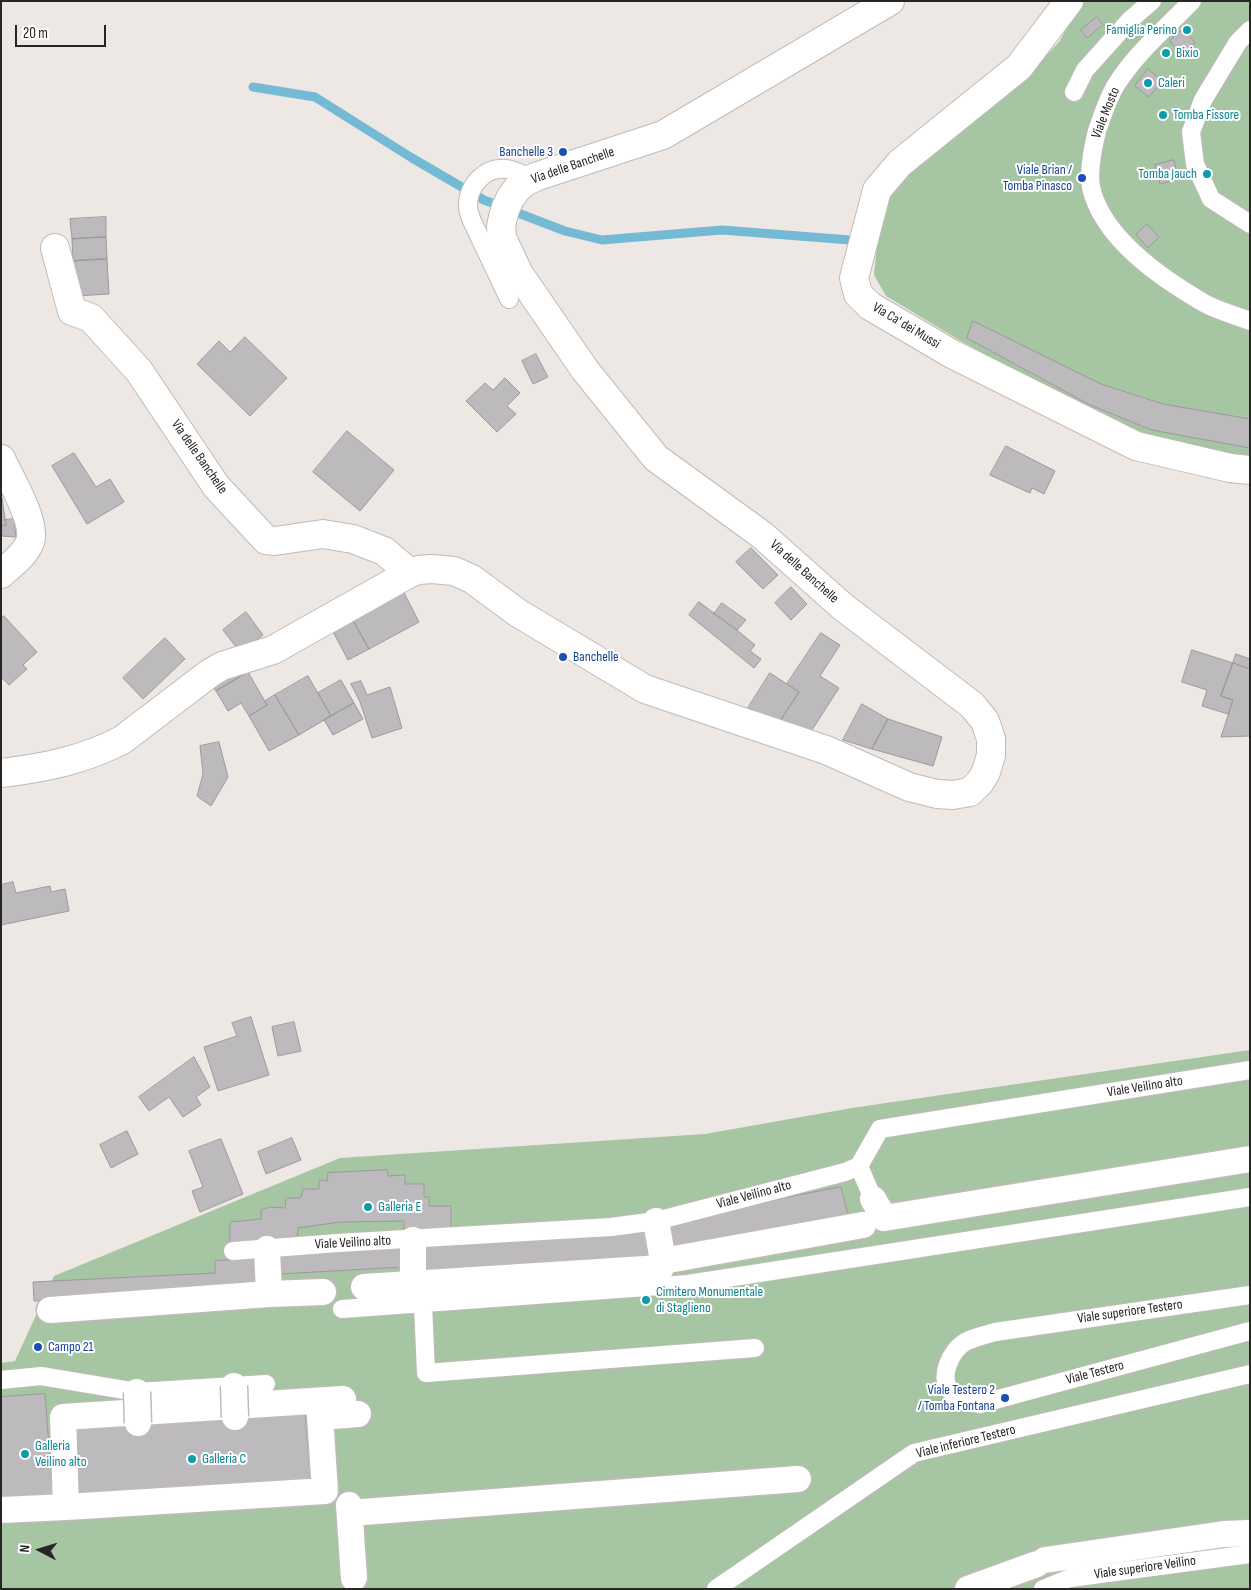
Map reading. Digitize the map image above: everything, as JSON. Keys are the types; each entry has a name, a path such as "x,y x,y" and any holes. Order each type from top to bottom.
{"street":[{"name":"Via delle Banchelle","path":"1,773 43,768 77,760 108,747 122,740 210,673 222,666 273,650 410,573 431,569 454,571 472,579 518,613 645,689 826,750 909,787 936,794 953,795 970,792 980,782 986,772 991,755 991,739 985,721 972,704 843,607 762,535 656,458 585,370 519,274 502,238 501,227 506,207 517,189 525,182 663,135 890,1"},
{"name":"Via Ca' dei Mussi","path":"1069,1 1020,67 900,163 876,190 854,278 858,294 870,306 952,354 1136,446 1230,468 1250,470"},
{"name":"Via delle Banchelle","path":"55,248 72,311 91,318 139,371 216,486 266,540 323,534 353,539 384,552 410,573"},
{"path":"1,459 29,519 32,530 30,542 24,552 1,574"},
{"path":"873,1199 884,1218 1250,1158"},
{"path":"364,1287 418,1294 661,1268 663,1262 656,1221"},
{"path":"663,1262 863,1225"},
{"path":"413,1240 418,1294"},
{"path":"267,1249 268,1294"},
{"path":"50,1310 268,1294 323,1292"},
{"path":"234,1386 235,1417"},
{"path":"137,1392 138,1423"},
{"path":"1,1510 66,1507 325,1491 340,1404 62,1417 66,1507"},
{"path":"354,1578 350,1507 798,1479"},
{"path":"968,1589 1041,1562 1224,1534 1250,1533"}],"lane":[{"path":"1074,92 1085,70 1130,20 1152,1"},
{"name":"Viale Mosto","path":"1192,1 1140,54 1116,86 1101,119 1093,146 1091,185 1097,206 1107,224 1138,258 1205,304 1250,321"},
{"path":"1250,30 1238,42 1203,100 1191,132 1194,164 1211,200 1250,224"},
{"path":"509,299 472,221 468,208 469,196 474,184 482,175 495,169 507,169 532,179"},
{"name":"Viale Veilino alto","path":"233,1252 612,1227 656,1221 844,1172 859,1166 880,1128 1250,1070"},
{"path":"859,1166 873,1199"},
{"path":"342,1309 418,1294 688,1284 1250,1198"},
{"path":"418,1294 426,1373 755,1348"},
{"name":"Viale superiore Testero","path":"946,1384 949,1360 956,1350 966,1342 995,1332 1250,1295"},
{"name":"Viale Testero","path":"946,1384 951,1393 970,1403 980,1404 1250,1331"},
{"name":"Viale inferiore Testero","path":"716,1589 914,1453 1250,1374"},
{"path":"1,1380 41,1376 137,1392 266,1384"},
{"name":"Viale superiore Veilino","path":"1043,1589 1070,1578 1250,1554"}],"green space":[{"path":"1082,1 1250,1 1250,458 1229,455 1154,437 1089,411 959,340 886,296 874,275 879,225 898,179 1016,87 1059,42"},
{"name":"Cimitero Monumentale di Staglieno","path":"1250,1050 1250,1589 1,1589 1,1363 15,1361 54,1276 340,1158 705,1134 852,1108"}],"building":[{"path":"1097,17 1103,25 1087,38 1081,30"},
{"path":"1183,29 1195,43 1181,54 1170,41"},
{"name":"Caleri","path":"1148,69 1162,81 1149,97 1135,86"},
{"path":"1174,160 1178,179 1160,184 1155,165"},
{"path":"106,217 106,237 72,239 70,219"},
{"path":"1147,224 1159,237 1148,248 1136,235"},
{"path":"106,237 107,259 73,261 72,239"},
{"path":"107,259 109,294 76,296 73,261"},
{"path":"973,321 1101,384 1163,404 1250,419 1250,448 1152,430 1090,405 967,338"},
{"path":"245,337 287,378 250,416 197,364 219,341 230,352"},
{"path":"536,354 548,377 533,384 522,361"},
{"path":"505,378 520,393 507,406 516,414 497,432 466,401 485,383 493,390"},
{"path":"347,431 394,470 360,511 313,472"},
{"path":"1006,446 1055,471 1044,494 1032,488 1030,493 990,475"},
{"path":"74,453 96,487 110,479 124,502 87,524 52,466"},
{"path":"1,498 6,525 1,526"},
{"path":"14,519 16,537 1,536 1,526 6,525 5,520"},
{"path":"751,548 778,575 763,589 736,562"},
{"path":"401,587 419,622 369,649 350,615"},
{"path":"791,587 807,604 791,620 775,603"},
{"path":"699,602 755,645 750,651 761,659 754,668 689,615"},
{"path":"722,603 746,620 737,630 714,614"},
{"path":"246,612 263,635 240,652 223,630"},
{"path":"350,615 369,649 348,660 330,626"},
{"path":"4,616 37,652 23,665 27,669 9,685 1,677 1,618"},
{"path":"821,633 840,645 820,676 839,688 810,733 780,721 799,692 787,684"},
{"path":"165,638 185,659 143,699 123,678"},
{"path":"1192,650 1233,663 1221,696 1233,700 1228,714 1202,706 1207,690 1182,682"},
{"path":"1236,654 1250,659 1250,669 1233,663"},
{"path":"1233,663 1250,669 1250,736 1221,737 1233,700 1221,696"},
{"path":"248,672 267,705 249,716 241,703 228,711 216,691"},
{"path":"248,672 216,691 209,680"},
{"path":"770,673 799,692 780,721 748,708"},
{"path":"308,676 331,716 299,735 275,695"},
{"path":"341,680 354,703 331,716 318,693"},
{"path":"361,681 367,695 390,687 402,728 372,738 360,702 351,684"},
{"path":"275,695 299,735 269,751 249,716 267,705 265,701"},
{"path":"354,703 363,719 333,735 324,720"},
{"path":"862,704 888,719 872,749 843,740"},
{"path":"888,719 942,737 933,766 872,749"},
{"path":"219,742 228,777 211,806 197,796 203,774 200,746"},
{"path":"13,882 16,893 50,886 51,892 65,889 69,911 1,925 1,885"},
{"path":"251,1017 269,1075 218,1091 204,1047 237,1036 232,1023"},
{"path":"294,1022 301,1051 278,1056 272,1027"},
{"path":"194,1057 210,1087 196,1097 201,1105 183,1117 169,1097 149,1111 139,1097"},
{"path":"127,1131 138,1154 111,1168 100,1145"},
{"path":"292,1138 301,1160 266,1174 258,1152"},
{"path":"221,1139 243,1194 200,1212 192,1191 203,1187 189,1151"},
{"name":"Galleria E","path":"387,1170 388,1176 405,1175 405,1184 424,1184 424,1197 429,1197 429,1206 451,1206 451,1228 404,1229 404,1221 340,1222 298,1228 297,1241 230,1243 230,1222 261,1219 261,1210 270,1207 285,1208 286,1198 301,1198 303,1189 319,1189 319,1180 327,1181 328,1173"},
{"path":"841,1187 849,1219 675,1253 670,1221"},
{"path":"646,1230 649,1262 426,1276 424,1245"},
{"path":"402,1247 403,1267 280,1274 280,1255"},
{"path":"254,1259 256,1290 34,1301 33,1282 215,1273 215,1261"},
{"name":"Galleria Veilino alto","path":"45,1394 53,1501 1,1505 1,1397"},
{"name":"Galleria C","path":"305,1413 311,1487 79,1500 73,1427"}],"waterway":[{"path":"253,87 315,97 412,158 484,200 565,231 602,240 722,230 850,240"}],"place":[{"name":"Famiglia Perino","path":"1187,30"},
{"name":"Bixio","path":"1166,53"},
{"name":"Caleri","path":"1148,83"},
{"name":"Tomba Fissore","path":"1163,115"},
{"name":"Banchelle 3","path":"563,152"},
{"name":"Tomba Jauch","path":"1207,174"},
{"name":"Viale Brian / Tomba Pinasco","path":"1082,178"},
{"name":"Banchelle","path":"563,657"},
{"name":"Galleria E","path":"368,1207"},
{"name":"Cimitero Monumentale di Staglieno","path":"646,1300"},
{"name":"Campo 21","path":"38,1347"},
{"name":"Viale Testero 2 / Tomba Fontana","path":"1005,1398"},
{"name":"Galleria Veilino alto","path":"25,1454"},
{"name":"Galleria C","path":"192,1459"}]}
